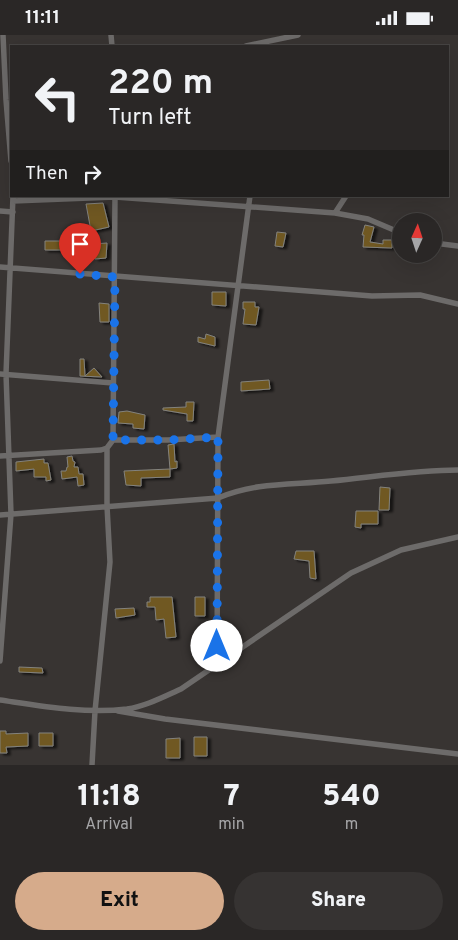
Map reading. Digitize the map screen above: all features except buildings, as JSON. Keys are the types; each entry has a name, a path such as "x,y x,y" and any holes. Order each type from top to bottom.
{"street":[{"path":"3,35 10,149"},
{"path":"278,35 290,37"},
{"path":"267,44 298,35"},
{"path":"92,765 95,711 110,562 107,506 107,448 113,440 114,197"},
{"path":"0,661 11,514 10,455 3,374 11,268 13,199 114,197 335,213 368,219 392,229"},
{"path":"217,665 218,437 250,197"},
{"path":"335,213 345,197"},
{"path":"0,211 13,212"},
{"path":"442,244 458,246"},
{"path":"0,267 372,296 420,295 458,303"},
{"path":"3,374 113,383"},
{"path":"113,440 168,440 218,437"},
{"path":"0,456 107,448"},
{"path":"0,515 218,498 232,491 264,485 300,484 458,469"},
{"path":"0,699 95,711 128,709 154,701 181,689 360,568 401,550 458,537"},
{"path":"111,710 155,718 458,754"}],"route":[{"path":"80,274 115,277 113,440 168,440 218,437 217,646"}]}
